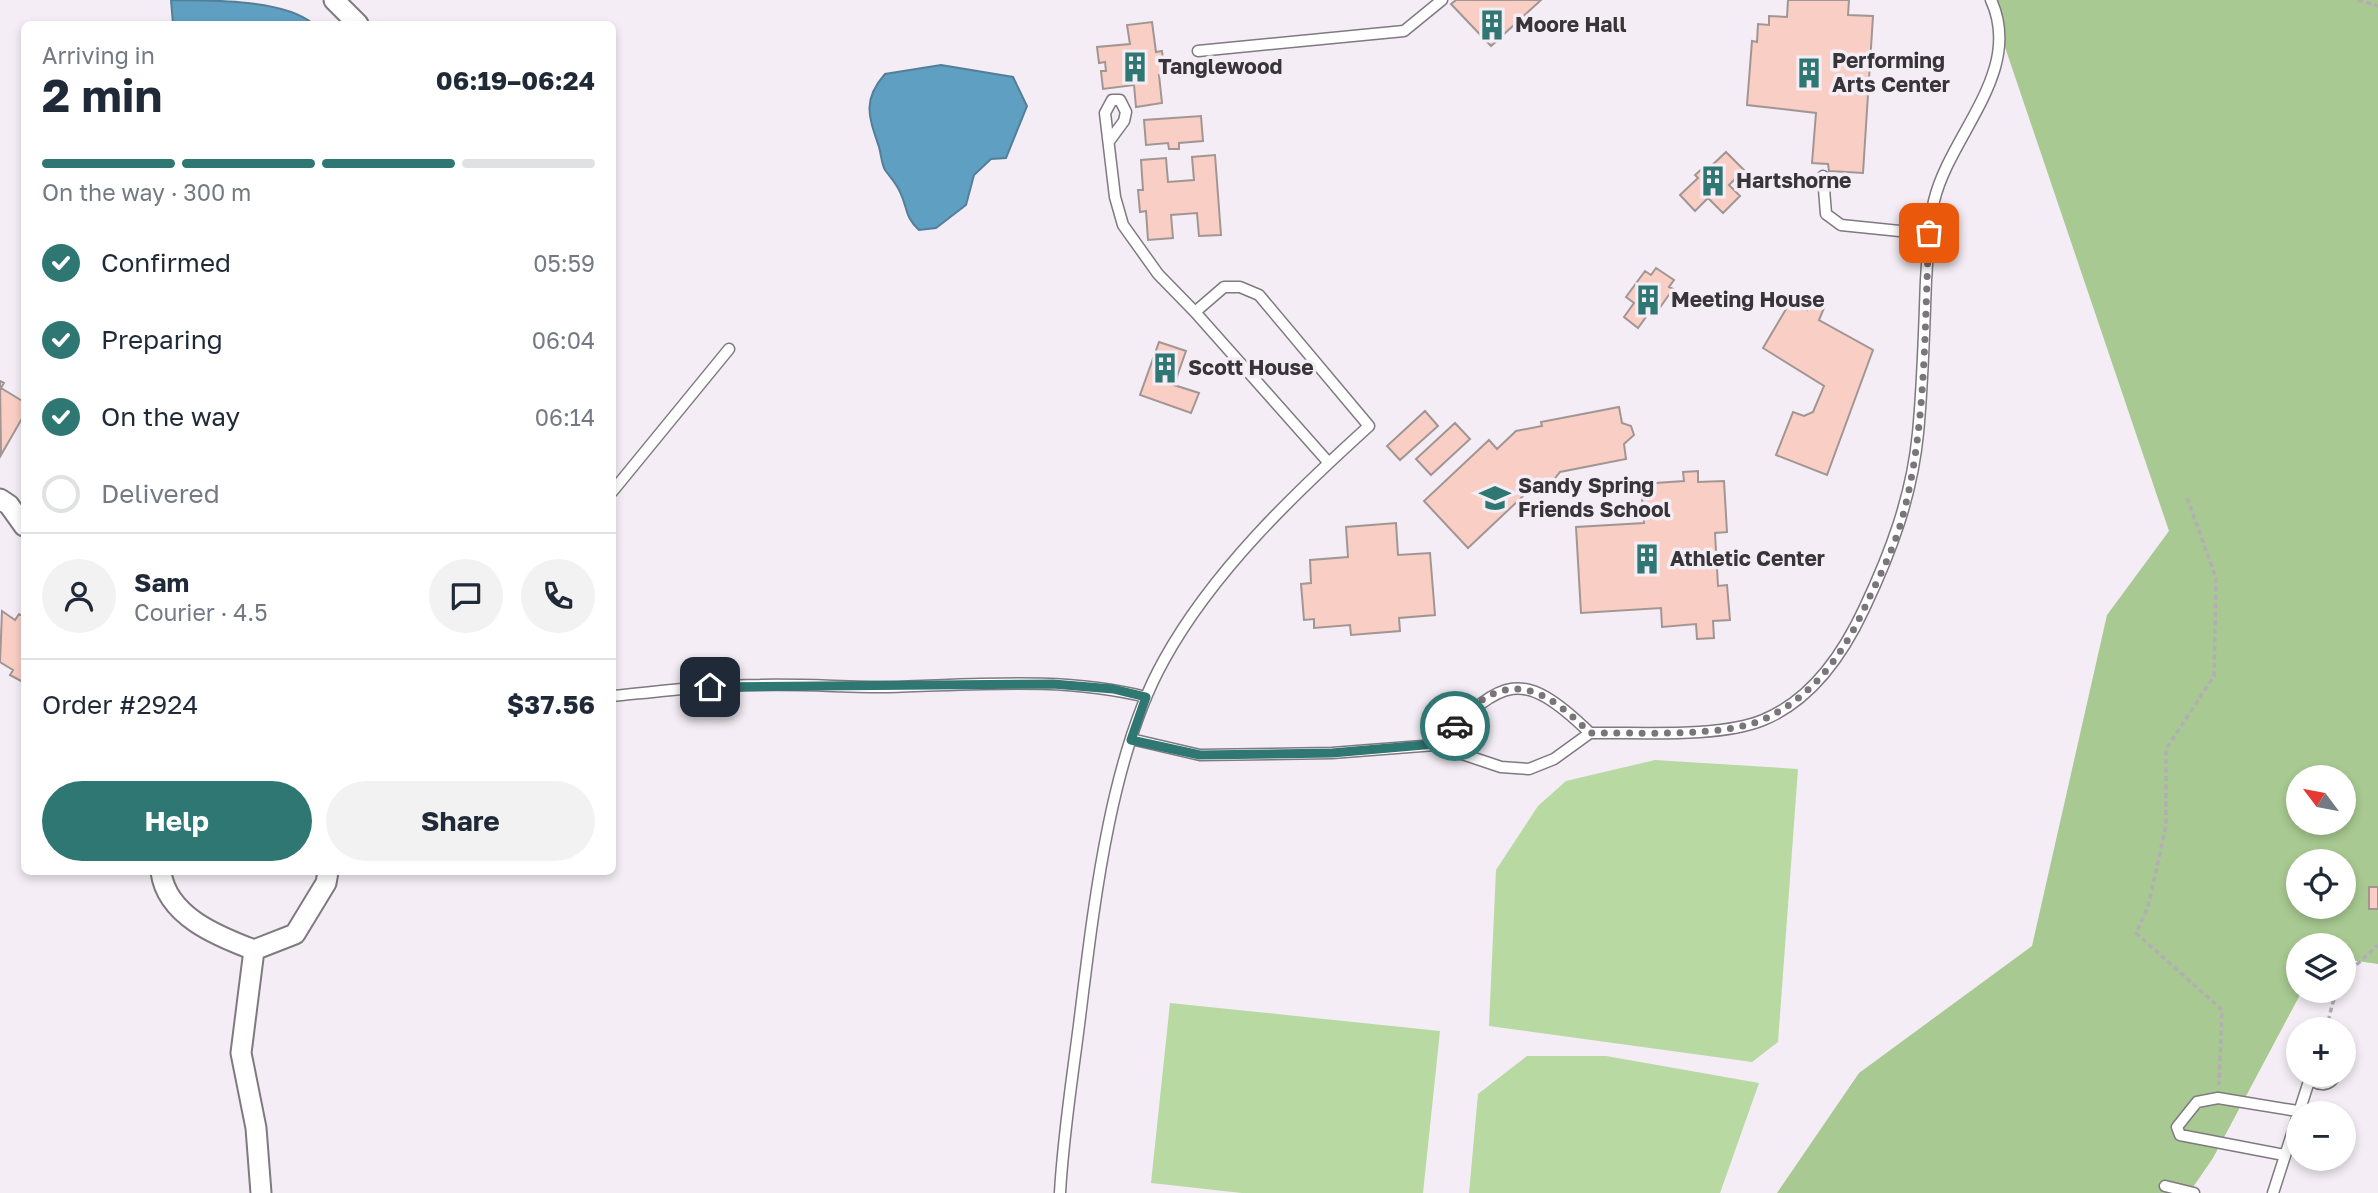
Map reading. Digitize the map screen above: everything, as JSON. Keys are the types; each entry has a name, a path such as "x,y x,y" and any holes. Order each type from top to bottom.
{"street":[{"path":"334,0 355,21"},
{"path":"0,499 9,505 21,522"},
{"path":"162,875 178,908 214,935 254,950 295,934 326,883 327,875"},
{"path":"254,950 241,1053 256,1128 261,1193"}],"lane":[{"path":"1198,51 1404,32 1441,0"},
{"path":"1131,740 1200,755 1332,753 1435,744 1501,767 1529,769 1554,759 1590,733 1722,729 1763,720 1816,684 1838,656 1885,564 1904,510 1918,434 1929,233 1934,200 1945,168 1996,69 1998,24 1991,0"},
{"path":"1110,141 1115,197 1123,225 1158,274 1329,463"},
{"path":"1823,176 1826,214 1841,225 1929,233"},
{"path":"1060,1193 1093,915 1131,740 1146,697 1165,658 1197,609 1243,552 1329,463 1369,426 1259,295 1240,287 1224,287 1195,312"},
{"path":"616,487 729,349"},
{"path":"616,696 685,688 761,685 1053,684 1113,689 1146,697"},
{"path":"1435,744 1485,698 1507,689 1528,688 1561,705 1590,733"},
{"path":"2284,1155 2180,1135 2177,1127 2197,1102 2218,1098 2286,1109"},
{"path":"2273,1193 2286,1148"},
{"path":"2165,1186 2194,1193"}],"path":[{"path":"2358,0 2378,6"},
{"path":"2187,498 2216,578 2214,676 2166,749 2166,826 2148,907 2136,933 2222,1010 2218,1098"},
{"path":"2356,965 2378,945"}],"green space":[{"path":"1989,0 2378,0 2378,964 2356,961 2356,933 2286,933 2286,1003 2296,1003 2213,1158 2189,1193 1777,1193 1859,1073 2032,946 2107,615 2169,531"},
{"path":"1655,760 1798,769 1778,1042 1752,1062 1489,1026 1496,870 1538,806 1566,781"},
{"path":"1170,1003 1440,1031 1423,1193 1242,1193 1151,1183"},
{"path":"1527,1056 1606,1056 1759,1083 1720,1193 1469,1193 1478,1094"}],"water":[{"path":"171,0 248,3 285,10 308,21 173,21"},
{"path":"941,65 1013,77 1027,106 1006,158 991,159 974,175 966,205 936,228 919,230 911,220 898,189 884,167 870,116 870,99 885,74"}],"building":[{"name":"Moore Hall","path":"1456,0 1541,0 1491,46 1451,4"},
{"name":"Performing Arts Center","path":"1788,0 1849,0 1848,15 1873,16 1863,173 1829,171 1828,164 1812,163 1816,113 1747,105 1752,41 1757,42 1758,24 1769,25 1769,16 1787,17"},
{"name":"Tanglewood","path":"1152,22 1156,52 1162,51 1165,74 1159,75 1162,103 1136,107 1134,85 1103,89 1101,71 1106,71 1105,62 1099,63 1097,47 1130,44 1127,25"},
{"path":"1201,116 1203,141 1179,143 1179,149 1169,149 1168,143 1146,145 1144,120"},
{"name":"Hartshorne","path":"1726,152 1744,170 1729,185 1740,196 1723,213 1708,198 1695,211 1680,195 1698,178 1695,175 1704,167 1707,170"},
{"path":"1215,155 1221,235 1199,236 1197,213 1171,215 1173,238 1148,240 1146,211 1140,212 1138,190 1143,190 1141,160 1166,158 1168,182 1194,180 1192,157"},
{"name":"Meeting House","path":"1656,268 1674,280 1669,287 1673,289 1659,309 1654,306 1638,328 1624,317 1634,303 1626,297 1645,271 1651,275"},
{"path":"1792,299 1807,310 1812,301 1824,308 1819,320 1873,350 1827,475 1776,455 1793,412 1804,416 1813,412 1824,386 1763,348"},
{"name":"Scott House","path":"1159,342 1186,351 1174,385 1199,393 1191,413 1140,395"},
{"path":"0,381 4,383 1,388 21,400 21,420 1,455"},
{"path":"1619,407 1622,423 1631,426 1634,435 1624,444 1626,459 1560,472 1549,486 1542,486 1538,482 1468,548 1424,501 1489,440 1497,449 1516,431 1542,426 1541,422"},
{"path":"1425,411 1438,426 1400,460 1387,446"},
{"path":"1455,423 1470,439 1431,475 1416,459"},
{"name":"Athletic Center","path":"1698,471 1698,482 1724,481 1727,532 1715,533 1718,586 1727,585 1730,620 1713,621 1714,638 1697,639 1696,624 1662,627 1661,608 1581,613 1576,527 1644,523 1641,484 1684,481 1683,472"},
{"path":"1396,523 1398,555 1430,553 1435,615 1399,618 1400,631 1351,635 1350,625 1314,628 1314,619 1304,620 1301,584 1311,583 1310,560 1348,557 1346,527"},
{"path":"2,611 15,620 19,614 21,681 10,675 13,670 0,662"},
{"path":"2369,887 2378,887 2378,909 2369,909"}],"way so far":[{"path":"1455,726 1485,698 1507,689 1528,688 1561,705 1590,733 1722,729 1763,720 1816,684 1838,656 1859,620 1902,520 1918,434 1929,233"}],"place":[{"name":"Moore Hall","path":"1492,25"},
{"name":"Tanglewood","path":"1135,67"},
{"name":"Performing Arts Center","path":"1809,73"},
{"name":"Hartshorne","path":"1713,181"},
{"name":"Meeting House","path":"1648,300"},
{"name":"Scott House","path":"1165,368"},
{"name":"Sandy Spring Friends School","path":"1495,498"},
{"name":"Athletic Center","path":"1647,559"}],"route":[{"path":"710,687 1053,684 1113,689 1146,697 1131,740 1200,755 1332,753 1435,744 1455,726"}]}
